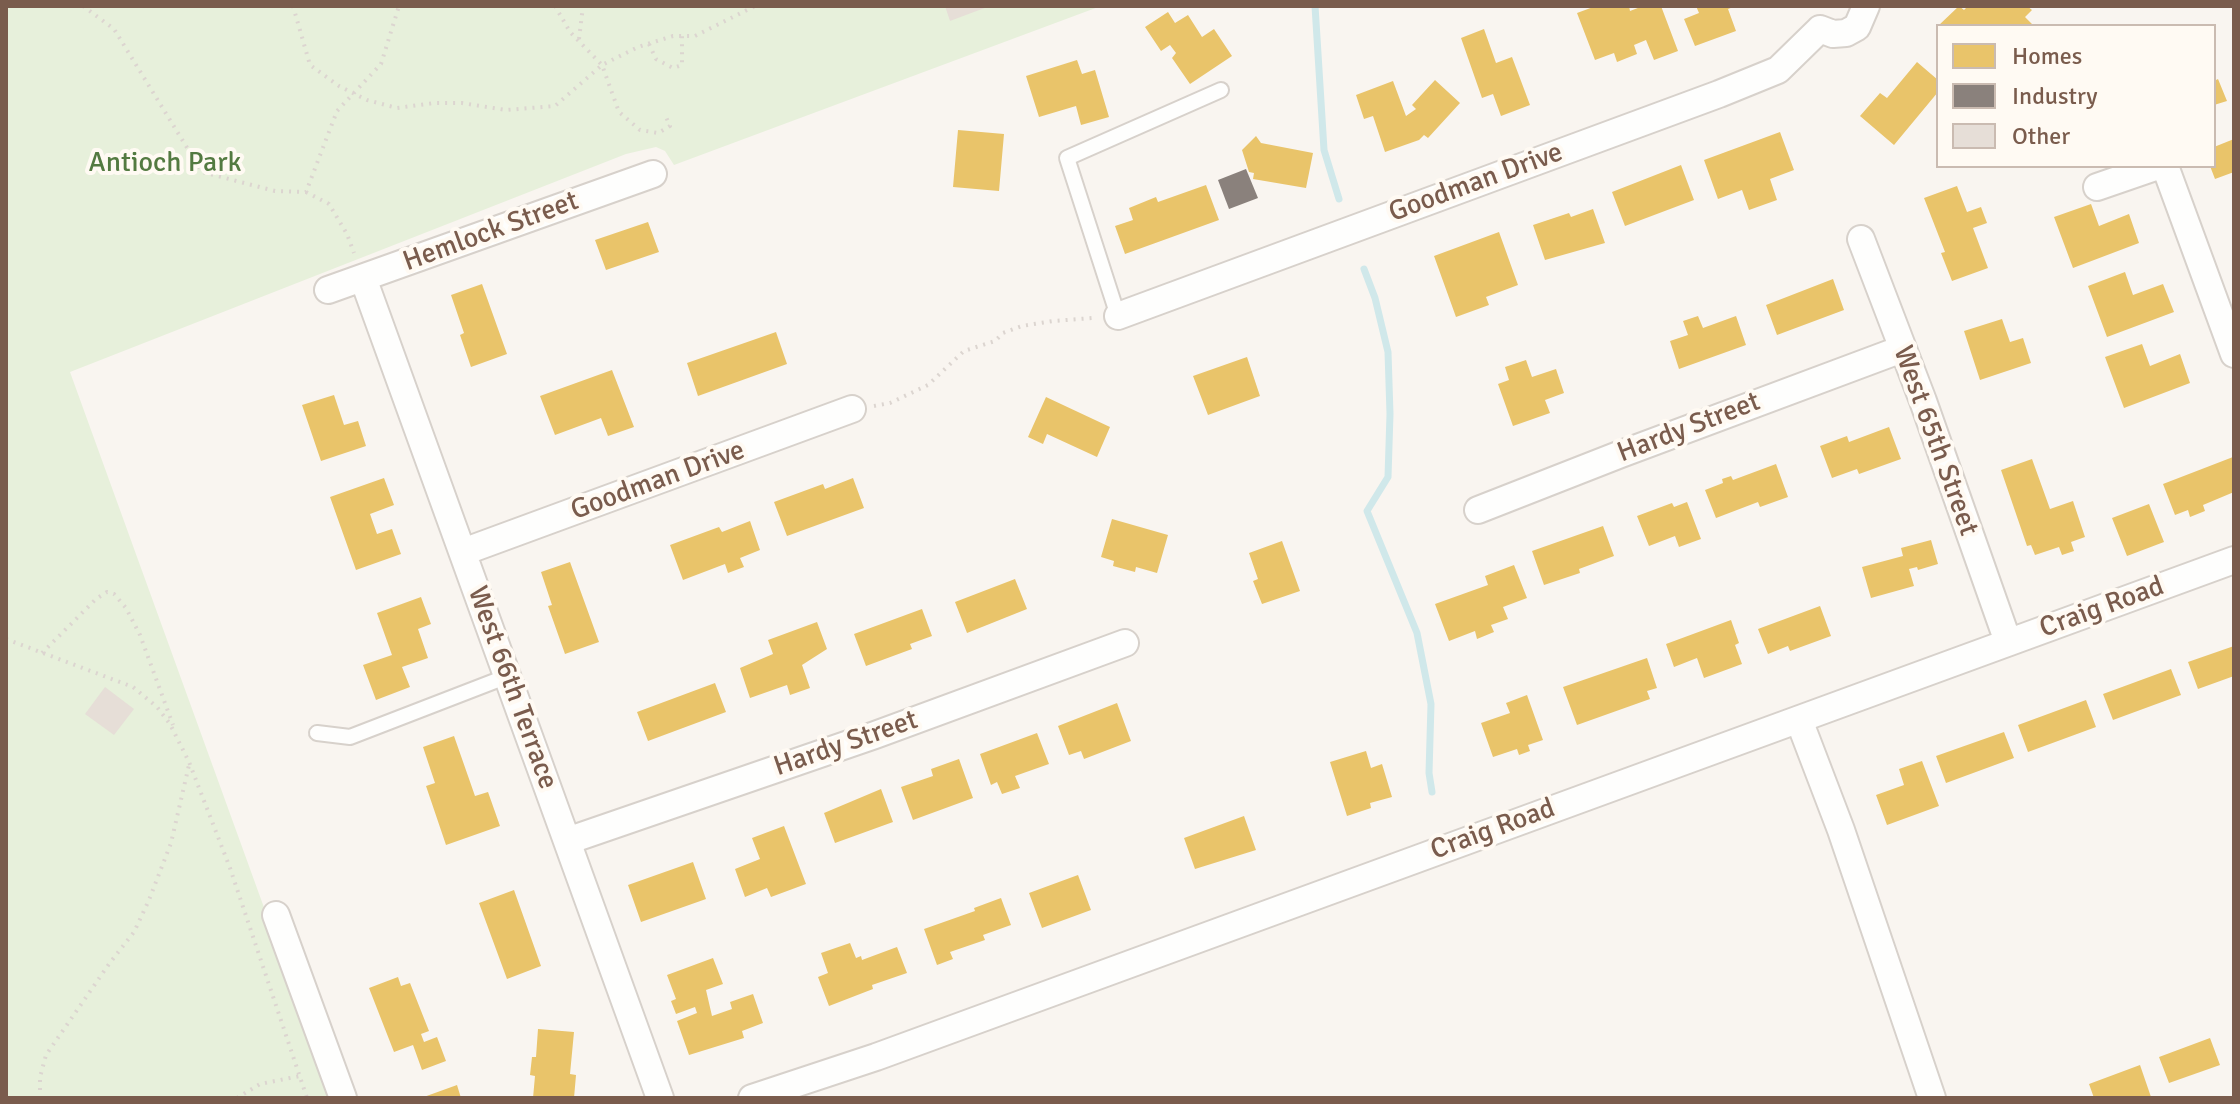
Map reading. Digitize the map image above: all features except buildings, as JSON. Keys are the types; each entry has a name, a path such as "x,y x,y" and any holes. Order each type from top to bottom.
{"street":[{"name":"Goodman Drive","path":"1118,316 1778,70 1817,17 1833,34 1846,33 1857,27 1866,6"},
{"path":"2097,187 2152,168"},
{"path":"2166,168 2234,354"},
{"name":"Hemlock Street","path":"328,290 653,174"},
{"name":"West 65th Street","path":"1861,239 2008,642"},
{"name":"West 66th Terrace","path":"363,278 660,1098"},
{"name":"Hardy Street","path":"1478,510 1902,349"},
{"name":"Goodman Drive","path":"463,552 852,409"},
{"name":"Craig Road","path":"752,1098 876,1057 2234,560"},
{"name":"Hardy Street","path":"567,841 875,735 1125,643"},
{"path":"1799,720 1841,830 1924,1096"},
{"path":"276,915 343,1098"}],"lane":[{"path":"1118,316 1067,158 1221,90"},
{"path":"317,733 350,737 508,676"}],"path":[{"path":"83,6 114,29 202,172 275,191 306,192 329,204 347,234 363,278"},
{"path":"293,6 310,65 367,100 397,108 462,103 506,110 555,106 602,65 673,36 695,36 755,6"},
{"path":"306,192 337,111 381,64 399,6"},
{"path":"555,6 578,41 602,65 619,112 640,130 658,133 670,126 666,117"},
{"path":"578,41 583,6"},
{"path":"649,44 656,59 673,68 682,65 682,36"},
{"path":"852,409 890,403 928,385 964,351 995,341 1003,333 1022,326 1118,316"},
{"path":"42,653 102,595 107,592 120,597 140,635 235,882 307,1098"},
{"path":"6,639 133,687 157,707 178,737"},
{"path":"40,1098 40,1077 46,1055 134,932 149,900 171,843 185,793 189,762"},
{"path":"237,1098 260,1084 300,1076"}],"green space":[{"name":"Antioch Park","path":"6,6 1101,6 674,165 665,151 656,147 626,154 70,372 333,1098 6,1098"}],"waterway":[{"path":"1315,6 1324,150 1339,199"},
{"path":"1364,269 1375,298 1388,352 1390,414 1388,477 1367,511 1417,633 1431,704 1429,773 1432,792"}]}
